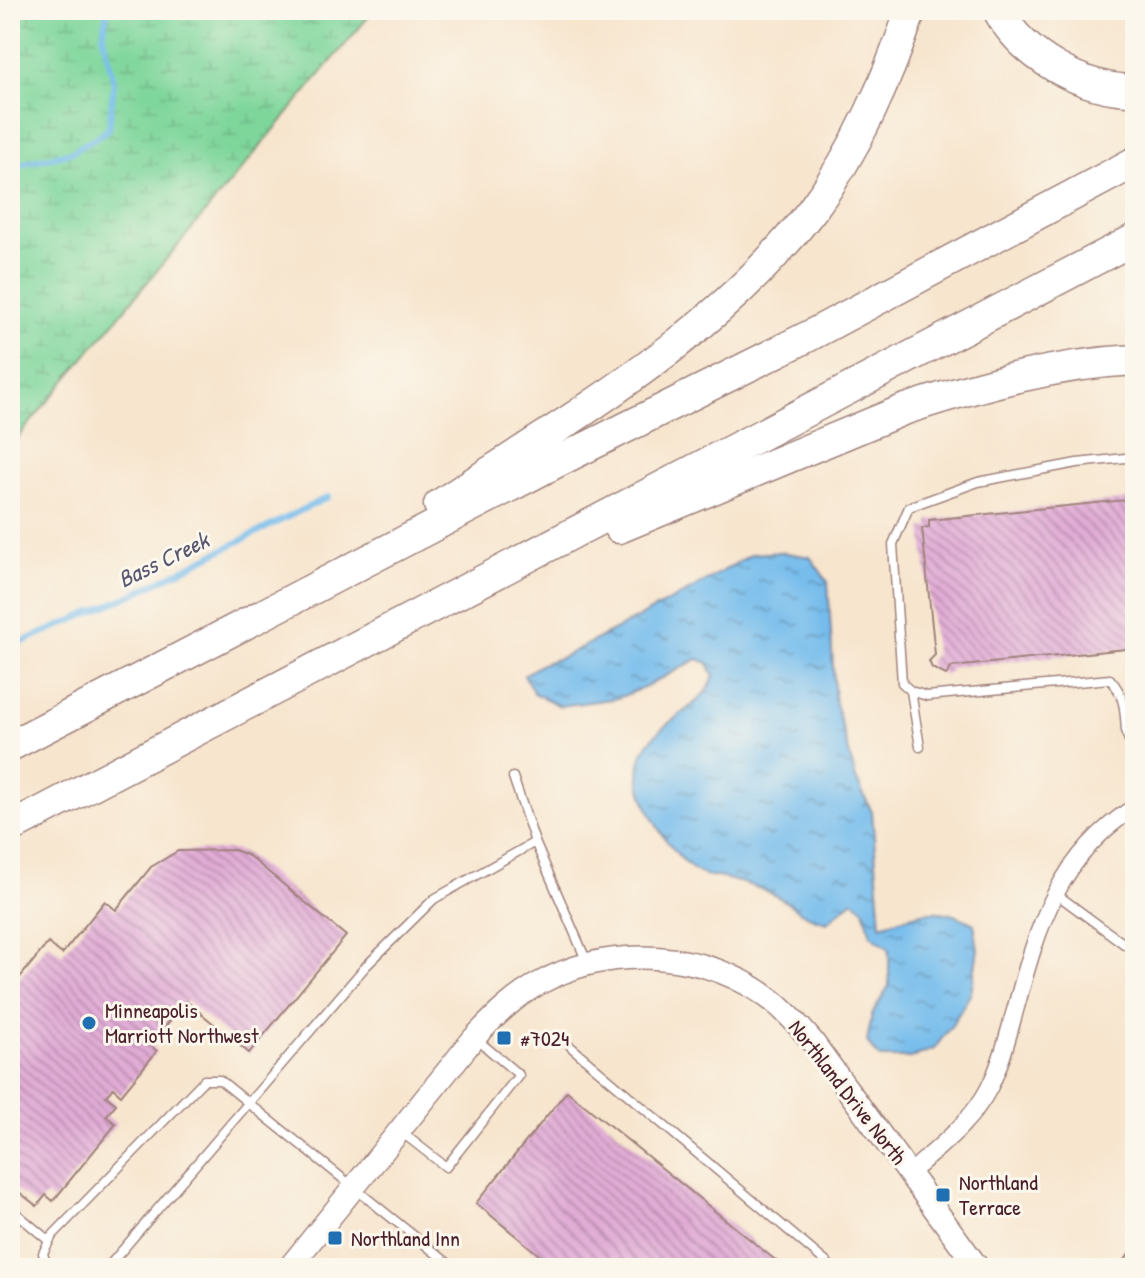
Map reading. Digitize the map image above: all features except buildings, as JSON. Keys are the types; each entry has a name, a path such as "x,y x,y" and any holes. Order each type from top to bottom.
{"highway":[{"path":"298,598 640,372 732,296 790,235 830,182 878,95 911,10"},
{"path":"998,10 1015,35 1064,71 1095,86 1135,90"},
{"path":"10,746 557,462 809,336 1135,162"},
{"path":"10,828 1135,239"},
{"path":"436,603 903,410 1010,378 1069,366 1135,360"}],"street":[{"path":"910,1173 962,1126 987,1091 1002,1058 1035,937 1069,869 1094,840 1135,807"},
{"name":"Northland Drive North","path":"289,1268 474,1038 496,1015 540,983 589,965 620,958 674,959 716,969 773,1001 812,1041 978,1268"}],"lane":[{"path":"1135,457 1077,463 978,482 909,507 893,544 902,683 911,691 927,696 1110,679 1124,701 1135,755"},
{"path":"911,691 920,747"},
{"path":"513,777 535,842 589,965"},
{"path":"107,1268 366,966 434,899 535,842"},
{"path":"1055,892 1135,952"},
{"path":"400,1131 446,1167 519,1075 474,1038"},
{"path":"571,1047 833,1268"},
{"path":"47,1268 43,1253 49,1241 204,1080 220,1080 454,1268"},
{"path":"10,1208 49,1241"}],"green space":[{"path":"10,10 374,10 10,447"}],"water":[{"path":"781,552 810,557 828,582 835,701 856,779 872,812 881,925 928,912 948,913 974,924 978,949 971,993 934,1049 911,1058 880,1058 867,1042 872,1014 889,986 889,948 871,935 864,909 853,900 827,922 817,920 758,888 700,874 674,850 654,820 641,786 639,770 642,756 657,733 708,688 714,676 708,663 697,659 618,698 560,706 534,693 524,675 687,592 752,554"}],"waterway":[{"path":"10,174 25,163 72,152 109,129 114,82 103,37 107,10"},
{"name":"Bass Creek","path":"10,647 134,594 328,497"}],"place":[{"name":"Minneapolis Marriott Northwest","path":"89,1023"},
{"name":"#7024","path":"504,1038"},
{"name":"Northland Terrace","path":"943,1195"},
{"name":"Northland Inn","path":"335,1238"}]}
